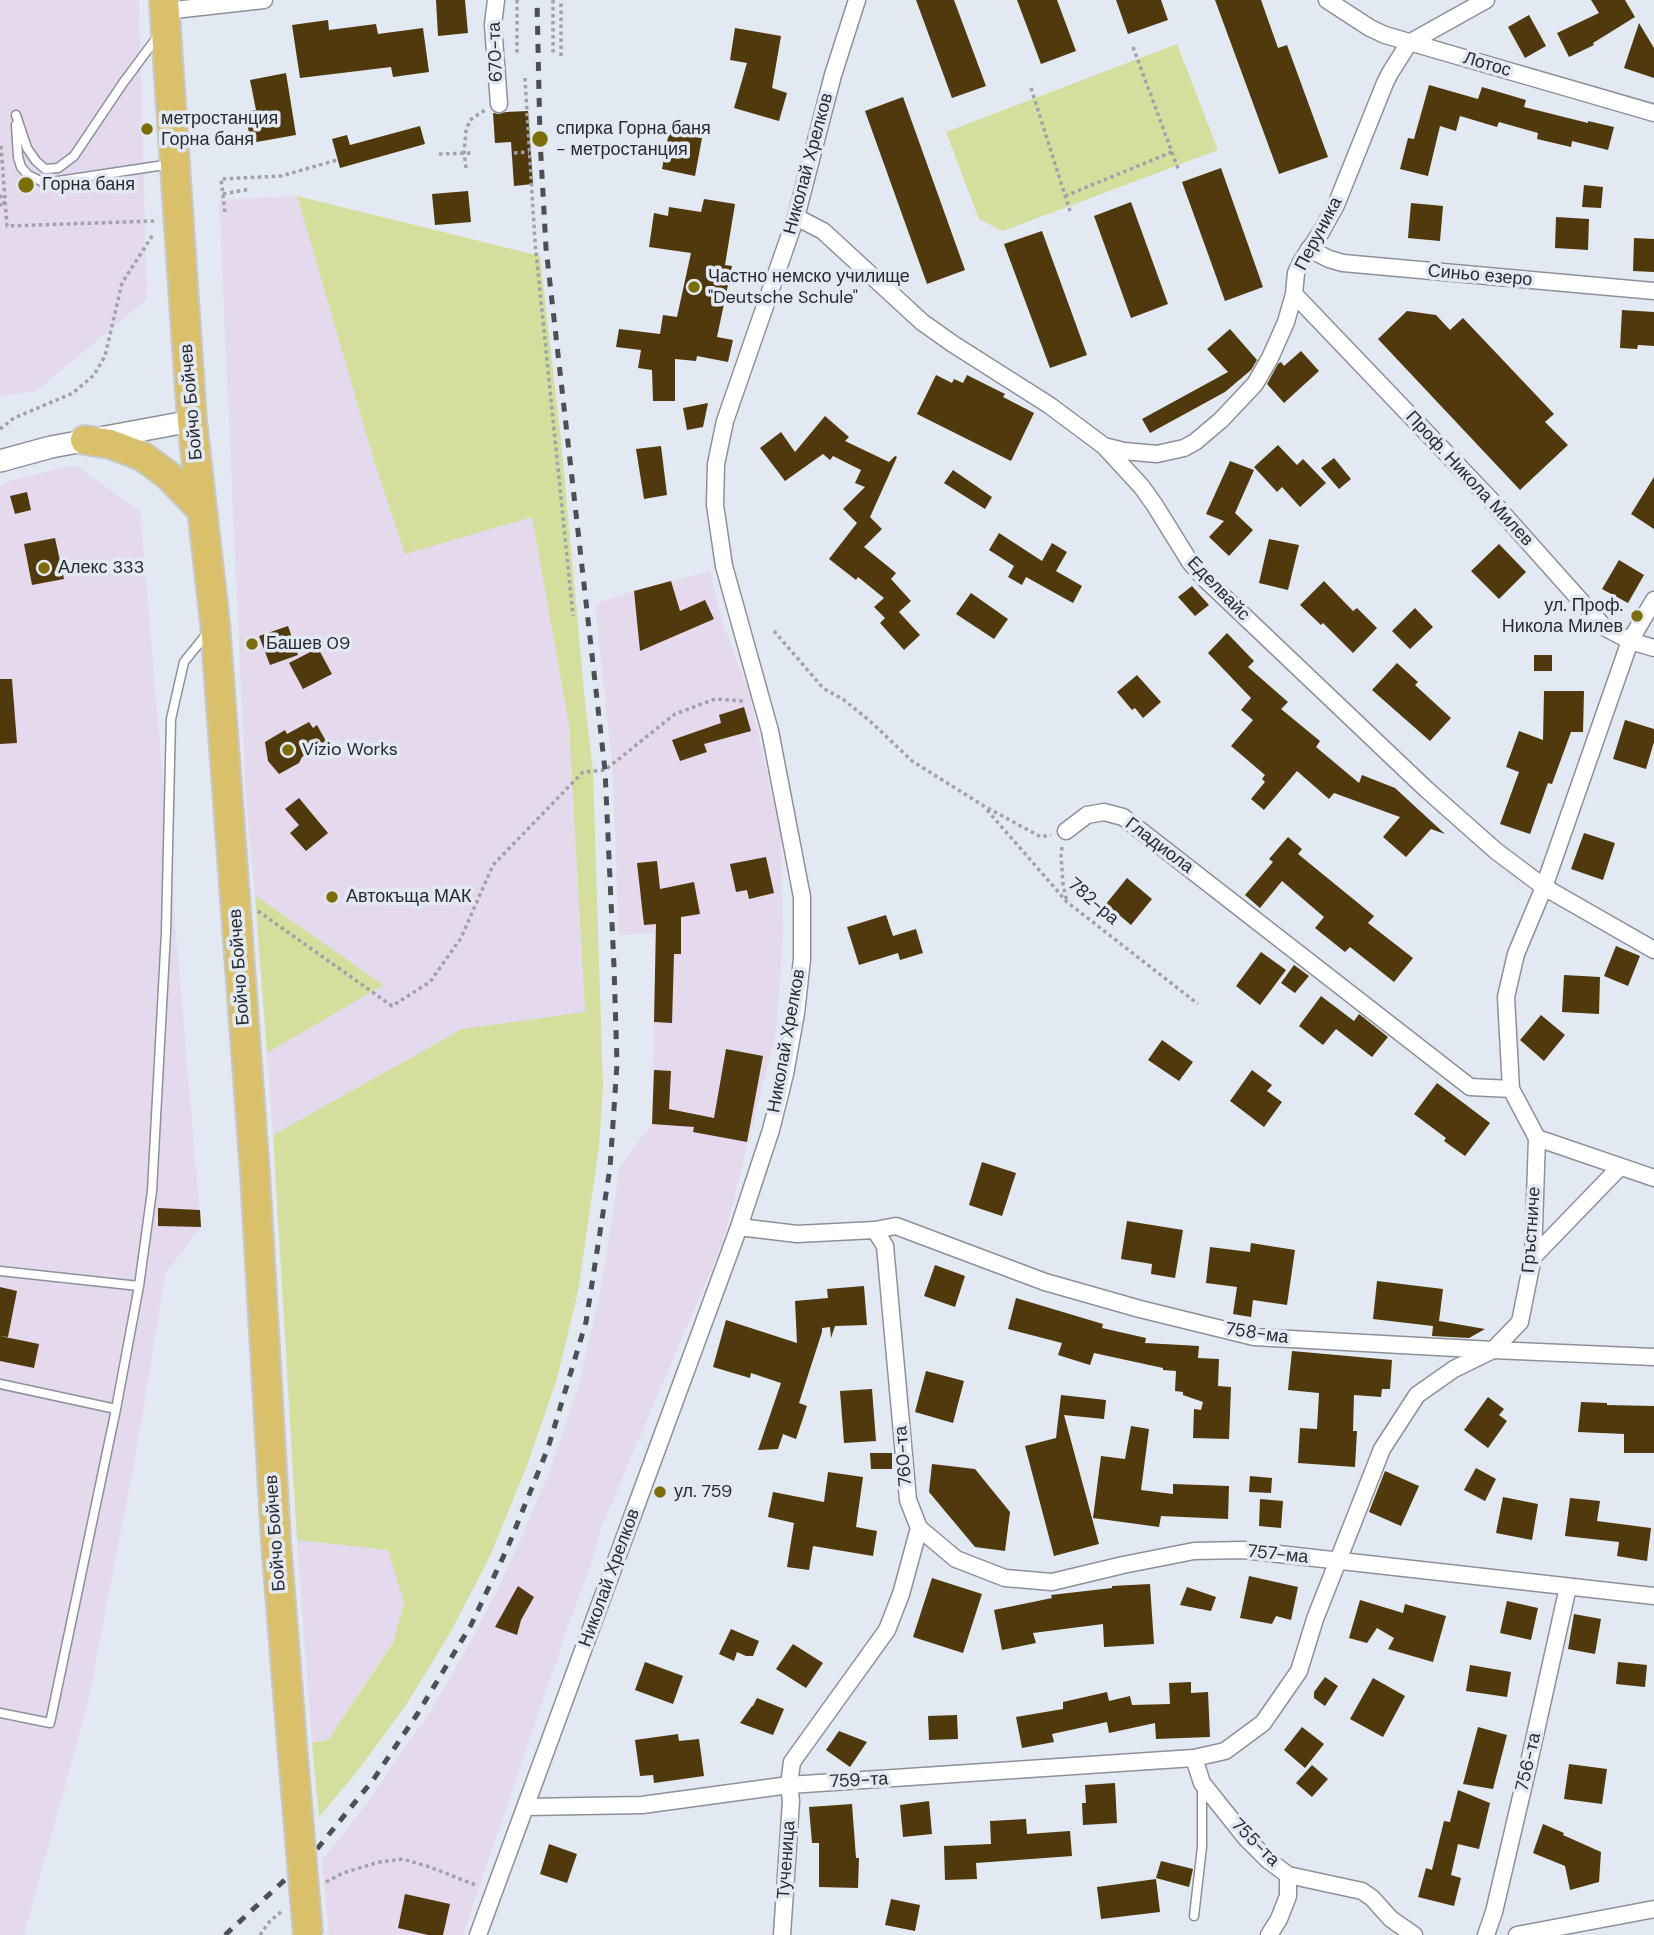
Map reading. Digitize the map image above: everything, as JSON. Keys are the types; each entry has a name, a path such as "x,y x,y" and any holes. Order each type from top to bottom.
{"highway":[{"name":"Бойчо Бойчев","path":"165,12 192,421 215,623 254,1160 276,1542 309,1935"},
{"path":"85,440 110,444 142,456 169,476 201,509"}],"street":[{"path":"165,12 264,0"},
{"name":"670-та","path":"496,0 493,25 499,104"},
{"name":"Николай Хрелков","path":"478,1935 739,1227 771,1130 785,1074 802,960 803,898 770,730 724,566 716,517 716,464 725,421 796,217 833,75 857,0"},
{"name":"Лотос","path":"1327,0 1385,35 1654,113"},
{"name":"Перуника","path":"1104,446 1157,454 1195,442 1221,420 1262,374 1286,322 1294,294 1296,273 1336,205 1385,83 1409,43 1486,0"},
{"name":"Еделвайс","path":"796,217 823,231 922,322 1049,405 1104,446 1141,486 1190,562 1203,577 1426,789 1496,851 1544,887 1654,950"},
{"name":"Синьо езеро","path":"1309,249 1343,263 1654,291"},
{"name":"Проф. Никола Милев","path":"1294,294 1489,498 1604,627 1630,641 1654,648"},
{"path":"0,461 51,447 192,421"},
{"name":"Гръстниче","path":"1194,1758 1225,1751 1263,1723 1299,1671 1315,1619 1382,1448 1417,1395 1454,1369 1493,1350 1520,1322 1533,1257 1537,1138 1511,1088 1506,997 1516,954 1544,887 1630,641 1654,600"},
{"name":"Гладиола","path":"1066,831 1087,815 1104,812 1123,817 1470,1087 1511,1088"},
{"path":"1537,1138 1654,1178"},
{"path":"1533,1257 1620,1167"},
{"name":"758-ма","path":"875,1230 896,1226 1045,1282 1254,1337 1654,1357"},
{"path":"739,1227 797,1234 875,1230"},
{"name":"760-та","path":"875,1230 885,1245 908,1500 919,1528"},
{"path":"789,1785 792,1762 887,1630 901,1594 919,1528"},
{"name":"757-ма","path":"919,1528 956,1559 1005,1578 1052,1582 1194,1552 1243,1550 1654,1596"},
{"name":"756-та","path":"1486,1935 1494,1912 1568,1587"},
{"name":"759-та","path":"525,1807 642,1805 789,1785 1194,1758"},
{"name":"755-та","path":"1194,1758 1202,1783 1246,1838 1268,1860 1288,1875 1362,1891 1391,1919 1414,1935"},
{"name":"Тученица","path":"782,1935 791,1801 789,1785"},
{"path":"1269,1935 1288,1896 1288,1875"},
{"path":"1517,1935 1654,1909"}],"lane":[{"path":"165,12 74,156 58,168 45,169 27,148 16,115 17,144 21,167 27,175 44,183 175,163"},
{"path":"0,1713 50,1723 116,1409 139,1286 152,1191 166,932 171,719 184,662 215,623"},
{"path":"0,1271 139,1286"},
{"path":"0,1384 116,1409"},
{"path":"1195,1916 1202,1847 1202,1783"}],"path":[{"path":"517,0 517,56"},
{"path":"553,0 553,56"},
{"path":"561,0 561,56"},
{"path":"1133,47 1179,172"},
{"path":"525,78 535,242 573,616"},
{"path":"1031,88 1070,211"},
{"path":"466,169 464,153 470,120 478,113 499,104"},
{"path":"1,146 3,205"},
{"path":"514,153 530,152"},
{"path":"1065,196 1172,152"},
{"path":"439,154 472,153"},
{"path":"225,212 222,180 281,176 337,160"},
{"path":"223,194 250,190"},
{"path":"0,195 7,226"},
{"path":"0,226 154,221"},
{"path":"0,429 14,418 73,393 94,375 105,356 122,283 154,233"},
{"path":"774,631 823,688 844,700 870,721 912,761 984,806 1041,837 1066,831 1060,855 1067,902"},
{"path":"256,909 392,1006 429,982 461,938 493,864 583,772 605,770 675,713 715,699 753,702 770,730"},
{"name":"782-ра","path":"984,806 1067,902 1198,1004"},
{"path":"321,1885 343,1872 379,1862 403,1859 494,1892"},
{"path":"260,1935 289,1905"}],"shaded area":[{"path":"0,0 139,0 147,299 36,391 0,396"},
{"path":"297,196 374,461 405,553 532,516 569,725 585,1013 462,1029 273,1135 267,1053 382,985 255,895 246,801 219,200"},
{"path":"75,465 140,511 201,1227 165,1274 141,1426 88,1702 24,1935 0,1935 0,486 9,481"},
{"path":"710,571 723,624 749,692 781,837 783,935 776,1033 723,1242 601,1528 463,1935 329,1935 322,1860 359,1814 431,1710 501,1583 548,1475 578,1388 601,1288 620,1166 652,1124 656,933 619,935 612,764 595,604"},
{"path":"297,1540 389,1550 404,1603 393,1643 328,1740 312,1743"}],"green space":[{"path":"1177,44 1218,150 1003,231 979,219 946,132"},
{"path":"297,196 540,256 593,771 603,1087 599,1147 578,1292 556,1382 526,1468 490,1556 450,1633 406,1705 359,1769 319,1817 312,1743 328,1740 393,1643 404,1603 388,1550 297,1540 273,1135 462,1029 585,1012 569,725 532,517 405,554 374,461"},
{"path":"255,895 383,985 267,1053 256,909"}],"building":[{"path":"436,0 465,0 468,33 438,36"},
{"path":"916,0 954,0 986,86 952,98"},
{"path":"1017,0 1057,0 1076,51 1041,64"},
{"path":"1116,0 1161,0 1168,20 1128,34"},
{"path":"1215,0 1261,0 1278,48 1287,45 1328,157 1279,174"},
{"path":"1591,0 1625,0 1635,17 1593,43 1594,45 1569,57 1557,33 1599,13"},
{"path":"1529,15 1546,46 1525,58 1508,27"},
{"path":"328,20 329,30 376,24 378,34 423,28 429,72 393,77 391,67 300,78 292,25"},
{"path":"1639,23 1654,48 1654,78 1624,68"},
{"path":"735,28 781,36 772,88 787,93 779,121 734,108 747,63 730,60"},
{"path":"286,73 296,135 251,143 245,112 256,110 250,80"},
{"path":"1429,85 1478,99 1482,87 1526,100 1524,107 1614,127 1608,150 1572,141 1571,147 1537,139 1538,133 1499,122 1497,127 1460,116 1456,131 1440,126 1428,176 1400,169 1408,138 1414,139"},
{"path":"903,97 965,270 927,284 865,111"},
{"path":"528,111 533,184 514,186 511,142 495,143 493,113"},
{"path":"420,126 425,144 340,168 332,139 347,135 350,145"},
{"path":"669,132 702,138 695,176 662,169"},
{"path":"1221,168 1263,287 1225,301 1182,182"},
{"path":"1584,185 1603,187 1601,208 1582,207"},
{"path":"468,191 471,222 435,225 432,194"},
{"path":"704,199 735,204 725,265 732,266 717,337 733,340 728,362 697,356 696,361 675,359 675,401 653,401 652,370 638,368 641,350 616,347 619,329 660,334 663,315 677,317 691,253 649,247 654,213 668,216 669,207 701,212"},
{"path":"1131,202 1168,304 1131,318 1094,216"},
{"path":"1411,203 1443,206 1440,241 1408,238"},
{"path":"1556,217 1589,219 1588,250 1555,248"},
{"path":"1042,231 1087,355 1050,368 1004,244"},
{"path":"1634,238 1654,239 1654,272 1633,271"},
{"path":"1622,310 1654,312 1654,346 1620,348"},
{"path":"1407,311 1436,315 1450,330 1463,318 1554,414 1545,422 1568,445 1520,490 1378,339"},
{"path":"1230,329 1257,360 1251,370 1225,392 1150,433 1142,419 1228,372 1207,349"},
{"path":"1301,351 1319,371 1284,403 1267,384 1278,364 1281,362 1284,366"},
{"path":"936,375 952,383 954,379 963,383 967,375 1005,394 1003,397 1034,413 1011,461 917,414"},
{"path":"708,403 703,427 687,430 683,408"},
{"path":"825,416 849,437 845,441 889,462 897,457 870,517 882,529 864,547 896,573 891,579 911,601 899,612 920,635 904,650 880,623 885,618 874,607 884,598 829,559 857,523 843,509 865,487 855,483 861,470 833,456 830,460 823,454 785,481 760,448 781,432 795,452"},
{"path":"1278,445 1297,465 1303,459 1326,483 1300,507 1282,487 1277,492 1254,467"},
{"path":"661,446 667,495 644,499 636,449"},
{"path":"1334,458 1351,479 1339,489 1321,468"},
{"path":"1230,461 1254,470 1235,513 1253,530 1229,556 1209,537 1224,521 1206,514"},
{"path":"953,470 992,497 985,509 944,483"},
{"path":"1654,477 1654,529 1631,514"},
{"path":"27,492 31,510 15,514 10,496"},
{"path":"999,533 1042,561 1052,543 1067,552 1056,571 1082,586 1073,603 1026,577 1022,585 1008,577 1014,566 989,550"},
{"path":"55,538 64,579 32,585 24,544"},
{"path":"1269,539 1299,545 1288,590 1259,583"},
{"path":"1499,544 1526,572 1499,599 1471,571"},
{"path":"1619,560 1644,575 1628,603 1602,589"},
{"path":"671,581 680,611 705,600 714,619 640,651 634,591"},
{"path":"1324,581 1353,611 1357,608 1377,628 1353,653 1300,605"},
{"path":"1192,586 1209,605 1195,616 1178,597"},
{"path":"971,593 1008,619 994,639 956,614"},
{"path":"1415,608 1433,627 1410,649 1392,631"},
{"path":"288,626 298,655 270,665 259,636"},
{"path":"1227,633 1254,661 1248,667 1288,702 1281,709 1320,741 1316,747 1359,783 1362,775 1395,788 1445,834 1431,829 1406,857 1383,837 1400,817 1334,793 1329,799 1297,771 1264,810 1251,799 1265,782 1262,779 1265,775 1231,746 1253,720 1241,710 1251,698 1208,653"},
{"path":"318,648 332,674 303,689 289,663"},
{"path":"1534,655 1552,655 1552,671 1534,671"},
{"path":"1397,663 1418,682 1415,685 1451,718 1430,741 1372,690"},
{"path":"1137,675 1161,702 1143,718 1135,708 1132,710 1117,692"},
{"path":"0,679 12,679 17,743 0,744"},
{"path":"1544,691 1584,691 1583,732 1571,732 1552,784 1548,783 1530,834 1500,824 1519,772 1506,767 1519,731 1543,740"},
{"path":"744,707 751,731 704,744 707,752 680,761 672,740 721,723 719,715"},
{"path":"1625,720 1654,729 1654,742 1646,769 1613,759"},
{"path":"309,722 313,728 317,725 327,743 279,774 268,761 265,742 285,730 287,734"},
{"path":"299,798 328,833 306,851 290,833 299,825 285,809"},
{"path":"1584,833 1615,843 1603,880 1571,869"},
{"path":"1288,837 1302,849 1298,854 1374,916 1368,923 1413,958 1394,982 1350,947 1345,952 1315,928 1324,917 1282,881 1260,908 1245,895 1273,862 1269,859"},
{"path":"766,857 774,893 749,899 747,890 736,892 730,864"},
{"path":"657,861 660,889 694,882 700,914 681,917 681,954 674,954 672,1023 654,1022 656,924 644,925 637,863"},
{"path":"1127,878 1152,899 1131,925 1106,904"},
{"path":"886,915 893,936 916,929 923,953 900,960 898,953 859,965 847,927"},
{"path":"1616,946 1640,956 1628,986 1604,976"},
{"path":"1261,952 1286,970 1260,1005 1236,986"},
{"path":"1294,965 1309,976 1295,993 1281,983"},
{"path":"1564,975 1600,977 1599,1014 1562,1012"},
{"path":"1321,996 1354,1021 1359,1014 1388,1037 1372,1057 1336,1029 1323,1045 1299,1026"},
{"path":"1541,1015 1565,1035 1544,1061 1520,1040"},
{"path":"1162,1040 1193,1062 1179,1081 1148,1060"},
{"path":"726,1049 763,1056 747,1142 693,1132 694,1127 652,1124 654,1070 671,1071 669,1109 714,1118"},
{"path":"1252,1070 1272,1085 1267,1091 1282,1102 1264,1127 1230,1101"},
{"path":"1437,1083 1490,1123 1465,1156 1414,1114"},
{"path":"982,1162 1016,1173 1002,1216 969,1205"},
{"path":"158,1208 200,1210 201,1227 158,1226"},
{"path":"1127,1221 1183,1230 1175,1278 1151,1274 1152,1264 1121,1259"},
{"path":"1251,1243 1295,1250 1287,1305 1253,1300 1251,1317 1233,1314 1237,1287 1206,1283 1210,1247 1250,1252"},
{"path":"935,1265 965,1276 955,1307 924,1296"},
{"path":"1377,1281 1443,1289 1439,1321 1485,1329 1469,1338 1432,1336 1433,1326 1373,1319"},
{"path":"864,1286 867,1325 835,1326 831,1338 830,1327 822,1328 799,1403 807,1406 796,1439 783,1434 778,1449 758,1450 781,1383 751,1373 750,1378 713,1367 726,1320 797,1343 795,1301 828,1298 827,1289"},
{"path":"0,1287 17,1291 8,1337 0,1336"},
{"path":"1016,1298 1103,1324 1102,1328 1146,1338 1145,1343 1199,1346 1198,1358 1219,1359 1218,1386 1231,1387 1229,1439 1193,1438 1194,1409 1201,1410 1203,1402 1175,1391 1176,1371 1094,1353 1090,1365 1058,1355 1062,1343 1008,1329"},
{"path":"0,1336 39,1344 34,1368 0,1361"},
{"path":"1292,1351 1392,1360 1390,1389 1382,1389 1381,1397 1354,1395 1353,1431 1357,1431 1355,1467 1298,1463 1300,1428 1317,1429 1319,1393 1288,1390"},
{"path":"926,1371 964,1381 953,1423 915,1412"},
{"path":"872,1389 876,1441 844,1443 840,1391"},
{"path":"1061,1395 1106,1400 1104,1419 1064,1415 1099,1544 1054,1556 1025,1446 1056,1438"},
{"path":"1488,1397 1504,1409 1499,1415 1507,1421 1488,1448 1464,1430"},
{"path":"1581,1402 1654,1406 1654,1453 1624,1453 1624,1434 1578,1432"},
{"path":"1131,1426 1149,1429 1141,1490 1173,1494 1173,1484 1229,1486 1228,1519 1161,1516 1159,1527 1093,1518 1101,1456 1125,1459"},
{"path":"870,1453 892,1453 892,1469 871,1469"},
{"path":"932,1464 975,1469 1010,1512 1005,1551 975,1547 929,1492"},
{"path":"1476,1468 1496,1479 1485,1501 1464,1490"},
{"path":"1385,1471 1419,1486 1401,1526 1369,1512"},
{"path":"828,1472 863,1477 856,1527 877,1531 873,1556 813,1546 809,1570 787,1567 794,1523 768,1517 773,1492 824,1502"},
{"path":"1250,1476 1272,1478 1271,1493 1249,1492"},
{"path":"1503,1497 1538,1504 1532,1540 1496,1533"},
{"path":"1570,1498 1600,1501 1597,1521 1651,1528 1647,1561 1617,1556 1619,1542 1565,1536"},
{"path":"1260,1499 1283,1501 1281,1528 1259,1526"},
{"path":"1249,1576 1298,1587 1291,1620 1276,1616 1272,1624 1240,1618"},
{"path":"932,1578 982,1594 963,1653 913,1637"},
{"path":"1150,1584 1154,1644 1104,1647 1103,1624 1033,1633 1036,1643 1002,1650 994,1610 1052,1598 1051,1595 1112,1586"},
{"path":"518,1586 534,1597 521,1620 517,1635 495,1627"},
{"path":"1187,1587 1216,1597 1211,1611 1180,1605"},
{"path":"1360,1600 1403,1613 1405,1604 1446,1616 1433,1662 1388,1649 1394,1638 1377,1628 1367,1643 1349,1638"},
{"path":"1507,1601 1538,1608 1531,1640 1500,1633"},
{"path":"1574,1614 1601,1619 1595,1654 1568,1649"},
{"path":"731,1629 759,1641 753,1656 737,1652 734,1661 719,1654"},
{"path":"793,1644 823,1663 806,1688 776,1669"},
{"path":"645,1662 683,1676 673,1704 635,1690"},
{"path":"1618,1662 1647,1665 1645,1687 1616,1684"},
{"path":"1470,1665 1511,1672 1507,1697 1466,1691"},
{"path":"1325,1677 1338,1686 1325,1706 1314,1698 1314,1692"},
{"path":"1373,1678 1405,1696 1383,1737 1350,1719"},
{"path":"1191,1682 1191,1693 1208,1692 1210,1737 1156,1739 1155,1723 1109,1733 1107,1722 1052,1734 1054,1742 1022,1748 1016,1717 1063,1709 1063,1702 1107,1692 1109,1701 1130,1696 1132,1705 1170,1704 1169,1683"},
{"path":"757,1698 784,1709 773,1735 740,1723"},
{"path":"957,1715 958,1739 929,1740 928,1716"},
{"path":"1302,1727 1324,1744 1305,1768 1284,1750"},
{"path":"1478,1727 1507,1735 1493,1789 1463,1784"},
{"path":"839,1731 867,1742 850,1767 826,1750"},
{"path":"678,1734 679,1741 699,1739 704,1776 654,1783 653,1775 640,1776 635,1740"},
{"path":"1569,1764 1607,1769 1602,1804 1564,1799"},
{"path":"1312,1765 1328,1779 1312,1797 1296,1783"},
{"path":"1115,1783 1117,1823 1083,1825 1085,1785"},
{"path":"1458,1790 1490,1803 1479,1849 1458,1844 1451,1875 1461,1878 1454,1906 1418,1897 1426,1868 1432,1870 1444,1821 1450,1822"},
{"path":"929,1801 932,1834 903,1837 900,1805"},
{"path":"852,1804 856,1858 859,1858 858,1888 819,1887 819,1843 812,1843 809,1807"},
{"path":"1026,1819 1027,1834 1070,1831 1072,1856 976,1863 977,1879 945,1880 944,1846 991,1844 990,1821"},
{"path":"1543,1824 1601,1852 1599,1882 1570,1890 1565,1866 1533,1853"},
{"path":"549,1844 577,1854 567,1883 540,1874"},
{"path":"1161,1861 1193,1869 1189,1887 1156,1878"},
{"path":"1156,1879 1160,1912 1101,1919 1097,1887"},
{"path":"405,1894 450,1904 443,1935 428,1935 398,1928"},
{"path":"891,1899 920,1905 915,1931 885,1925"}],"railway":[{"path":"225,1935 313,1854 373,1780 418,1713 471,1625 507,1549 548,1448 586,1322 610,1168 617,1064 614,967 605,770 546,248 537,0"}],"place":[{"name":"метростанция Горна баня","path":"147,129"},
{"name":"спирка Горна баня - метростанция","path":"540,139"},
{"name":"Горна баня","path":"26,185"},
{"name":"Частно немско училище \"Deutsche Schule\"","path":"694,287"},
{"name":"Алекс 333","path":"44,568"},
{"name":"ул. Проф. Никола Милев","path":"1637,616"},
{"name":"Башев 09","path":"252,644"},
{"name":"Vizio Works","path":"288,750"},
{"name":"Автокъща МАК","path":"332,897"},
{"name":"ул. 759","path":"660,1492"}]}
